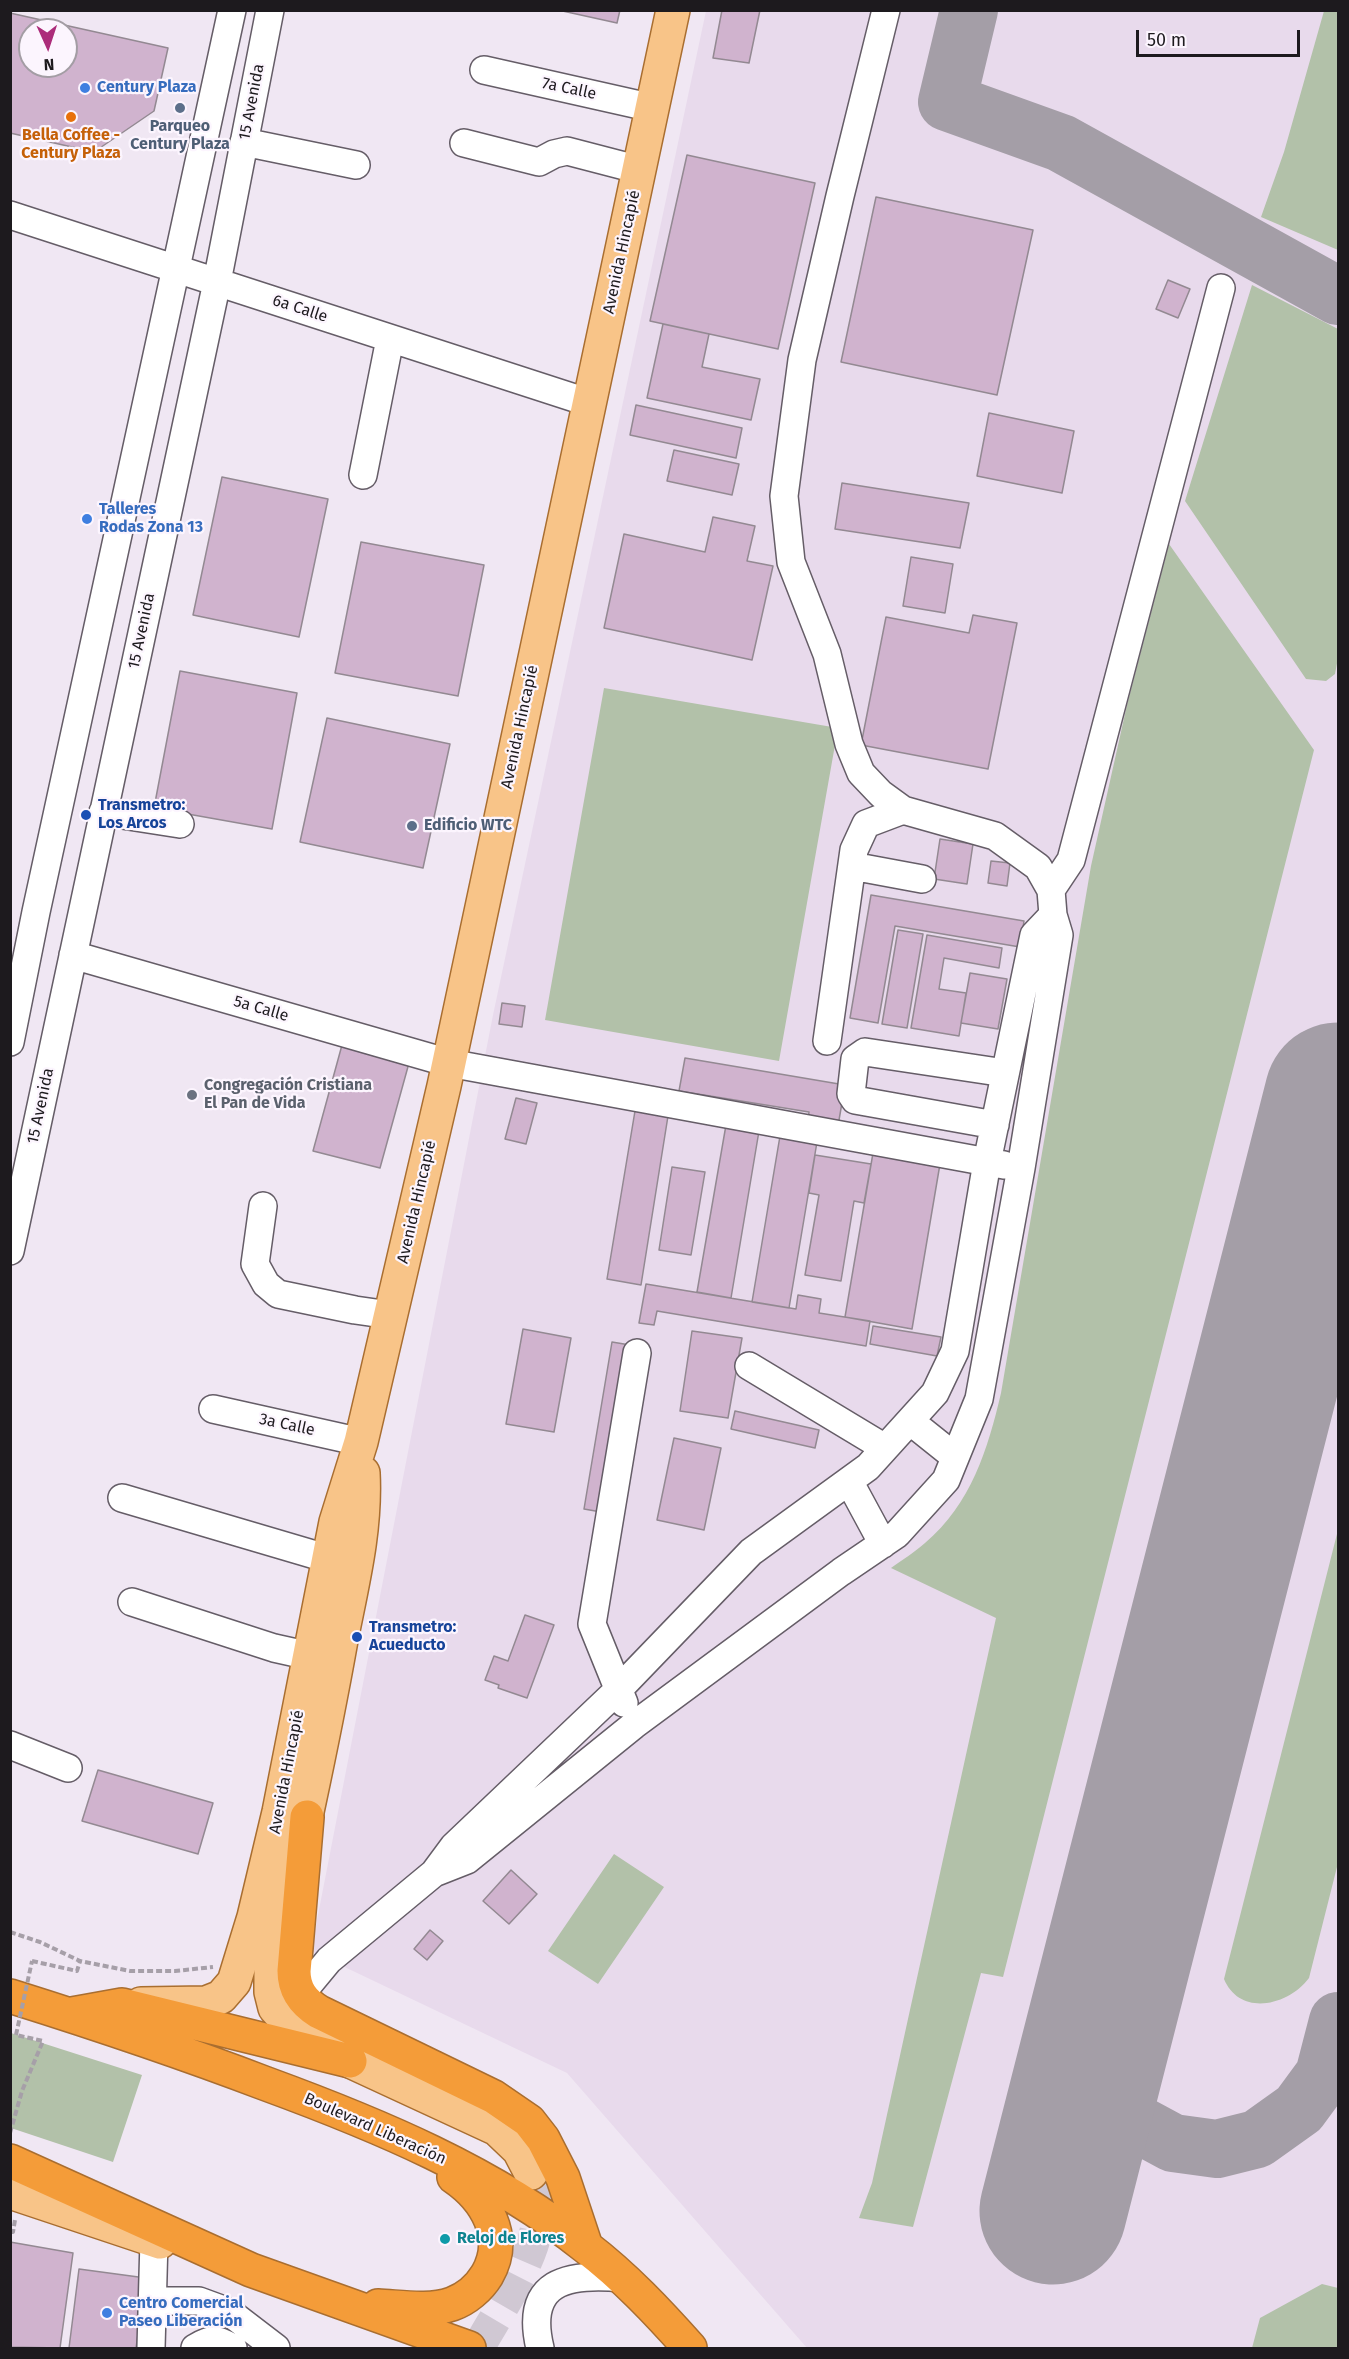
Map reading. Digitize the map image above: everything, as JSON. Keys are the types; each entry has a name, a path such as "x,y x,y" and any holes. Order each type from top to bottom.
{"highway":[{"path":"307,1817 294,1963 294,1978 300,1995 318,2012 494,2097 529,2121 538,2131 558,2165 586,2247"},
{"name":"Boulevard Liberación","path":"10,1996 176,2050 322,2104 388,2132 460,2167 516,2199 586,2247 647,2301 690,2349"},
{"path":"70,2015 122,2005 350,2061"},
{"path":"346,2305 424,2307 450,2305 477,2288 494,2260 496,2250 494,2228 491,2218 477,2198 457,2179 388,2132"},
{"path":"10,2161 251,2270 462,2348"}],"main road":[{"name":"Avenida Hincapié","path":"122,2005 196,2004 214,2001 231,1988 240,1968 266,1870 336,1522 361,1442 449,1063 673,10"},
{"name":"Avenida Hincapié","path":"361,1442 364,1496 361,1535 307,1817 271,1974 271,1992 275,2008 293,2028 350,2061 496,2129 519,2150 531,2173"},
{"path":"13,2204 154,2240 251,2270"}],"street":[{"path":"11,1036 21,939 176,269 232,10"},
{"name":"15 Avenida","path":"10,1251 217,282 270,10"},
{"path":"434,1873 467,1860 634,1725 841,1572 897,1534 946,1480 979,1399 1021,1168 1059,935 1052,903 1038,867 995,836 903,810 882,794 861,773 849,744 827,654 791,562 784,496 802,360 886,10"},
{"name":"7a Calle","path":"484,70 653,108"},
{"path":"244,142 356,165"},
{"path":"464,143 539,162 554,154 567,151 640,170"},
{"name":"6a Calle","path":"10,216 590,403"},
{"path":"300,1995 330,1960 434,1873 454,1846 618,1690 751,1552 868,1467 935,1393 955,1351 987,1162 1034,936 1071,860 1221,288"},
{"path":"363,475 390,339"},
{"path":"827,1041 854,850 866,824 903,810"},
{"path":"103,812 180,824"},
{"path":"852,866 922,879"},
{"name":"5a Calle","path":"73,955 449,1063 1021,1168"},
{"path":"995,1125 855,1100 851,1094 855,1059 865,1052 1005,1073"},
{"path":"263,1206 255,1264 266,1284 278,1294 390,1316"},
{"path":"634,1725 592,1624 637,1353"},
{"path":"749,1366 885,1448"},
{"name":"3a Calle","path":"213,1409 361,1442"},
{"path":"910,1421 955,1457"},
{"path":"849,1481 883,1544"},
{"path":"123,1498 329,1559"},
{"path":"132,1602 274,1648 310,1656"},
{"path":"10,1745 68,1768"},
{"path":"152,2349 154,2240"},
{"path":"540,2349 536,2332 536,2311 545,2295 557,2285 574,2278 596,2276 622,2278"},
{"path":"153,2301 199,2301 229,2312 276,2349"},
{"path":"195,2349 209,2340 222,2342 233,2349"}],"path":[{"path":"10,1932 40,1942 80,1960 130,1971 240,1968"},
{"path":"10,2133 22,2091 43,2041 16,2035 32,1961 77,1971 80,1960"},
{"path":"10,2232 13,2232 13,2204"}],"shaded area":[{"path":"706,11 1338,11 1338,2348 807,2348 567,2073 311,1951 493,1015"}],"green space":[{"path":"1324,11 1338,11 1338,250 1261,217 1284,152"},
{"path":"1252,285 1338,329 1338,658 1335,674 1326,681 1306,679 1185,501"},
{"path":"1169,544 1314,750 1003,1977 981,1973 913,2227 859,2218 872,2183 996,1618 891,1568 925,1543 954,1511 975,1474 996,1414 1091,866 1127,705"},
{"path":"604,688 838,728 779,1061 545,1020"},
{"path":"1338,1530 1338,1863 1309,1978 1300,1988 1277,2001 1252,2003 1241,1999 1231,1991 1224,1979"},
{"path":"614,1854 664,1887 598,1984 548,1951"},
{"path":"11,2033 142,2075 113,2162 11,2128"},
{"path":"1322,2284 1338,2288 1338,2348 1252,2348 1260,2318"}],"building":[{"path":"558,10 620,10 617,23"},
{"path":"722,10 760,10 749,63 713,58"},
{"name":"Century Plaza","path":"10,13 33,18 18,18 18,78 78,78 78,28 168,48 154,111 94,152 10,133"},
{"path":"687,155 815,183 778,349 650,321"},
{"path":"876,197 1033,230 997,395 841,362"},
{"path":"1168,280 1190,289 1178,318 1156,309"},
{"path":"663,324 709,334 702,367 760,379 751,420 647,398"},
{"path":"636,405 742,428 736,458 630,435"},
{"path":"989,413 1074,431 1062,493 977,476"},
{"path":"674,450 739,464 732,495 667,481"},
{"path":"222,477 328,499 299,637 193,615"},
{"path":"842,483 969,503 960,548 835,529"},
{"path":"713,517 755,526 747,561 773,566 752,660 604,628 624,534 705,552"},
{"path":"361,542 484,565 458,696 335,673"},
{"path":"911,557 953,564 945,613 903,606"},
{"path":"973,615 1017,623 988,769 861,745 886,617 969,633"},
{"path":"180,671 297,693 272,829 154,808"},
{"path":"327,718 450,744 423,868 300,842"},
{"path":"940,839 973,844 967,884 934,879"},
{"path":"991,861 1010,863 1007,886 988,883"},
{"path":"871,895 1024,921 1020,947 895,926 878,1023 850,1018"},
{"path":"898,930 923,934 907,1028 882,1024"},
{"path":"927,935 1002,948 999,968 944,958 939,989 966,993 959,1036 911,1028"},
{"path":"970,973 1007,979 998,1029 961,1023"},
{"path":"502,1003 525,1006 522,1027 499,1024"},
{"path":"342,1045 409,1063 380,1168 313,1151"},
{"path":"685,1058 845,1085 838,1126 808,1121 809,1112 679,1091"},
{"path":"516,1098 537,1103 526,1144 505,1139"},
{"path":"635,1111 668,1116 641,1285 607,1279"},
{"path":"726,1125 759,1131 731,1298 697,1292"},
{"path":"780,1136 817,1142 789,1308 752,1302"},
{"path":"873,1153 940,1164 912,1329 845,1317"},
{"path":"815,1155 871,1164 864,1203 854,1201 841,1281 805,1275 819,1195 809,1193"},
{"path":"672,1167 705,1172 691,1255 659,1250"},
{"path":"646,1284 796,1309 798,1295 821,1299 819,1313 870,1321 866,1346 657,1311 654,1325 639,1323"},
{"path":"873,1326 941,1337 937,1356 870,1344"},
{"path":"523,1329 571,1338 554,1432 506,1424"},
{"path":"692,1331 742,1338 728,1418 680,1411"},
{"path":"612,1342 630,1345 601,1512 584,1509"},
{"path":"735,1411 819,1430 815,1448 731,1429"},
{"path":"674,1438 721,1448 704,1530 657,1520"},
{"path":"525,1615 554,1625 527,1698 498,1688 499,1685 485,1680 494,1656 508,1661"},
{"path":"98,1770 213,1803 198,1854 82,1821"},
{"path":"511,1870 537,1894 509,1924 483,1901"},
{"path":"430,1930 443,1941 427,1960 414,1949"},
{"path":"10,2242 73,2253 60,2348 10,2347"},
{"name":"Centro Comercial Paseo Liberación","path":"79,2269 146,2278 136,2348 69,2348"}],"taxiway":[{"path":"969,10 947,102 1061,143 1338,296"},
{"path":"1094,2052 1111,2096 1134,2122 1173,2143 1217,2149 1257,2139 1299,2109 1324,2075 1338,2021"}],"runway":[{"path":"1053,2211 1338,1096"}],"tunnel":[{"path":"478,2348 516,2283 531,2247 538,2214 531,2173"}],"place":[{"name":"Century Plaza","path":"85,88"},
{"name":"Parqueo Century Plaza","path":"180,108"},
{"name":"Bella Coffee - Century Plaza","path":"71,117"},
{"name":"Talleres Rodas Zona 13","path":"87,519"},
{"name":"Transmetro: Los Arcos","path":"86,815"},
{"name":"Edificio WTC","path":"412,826"},
{"name":"Congregación Cristiana El Pan de Vida","path":"192,1095"},
{"name":"Transmetro: Acueducto","path":"357,1637"},
{"name":"Reloj de Flores","path":"445,2239"},
{"name":"Centro Comercial Paseo Liberación","path":"107,2313"}]}
